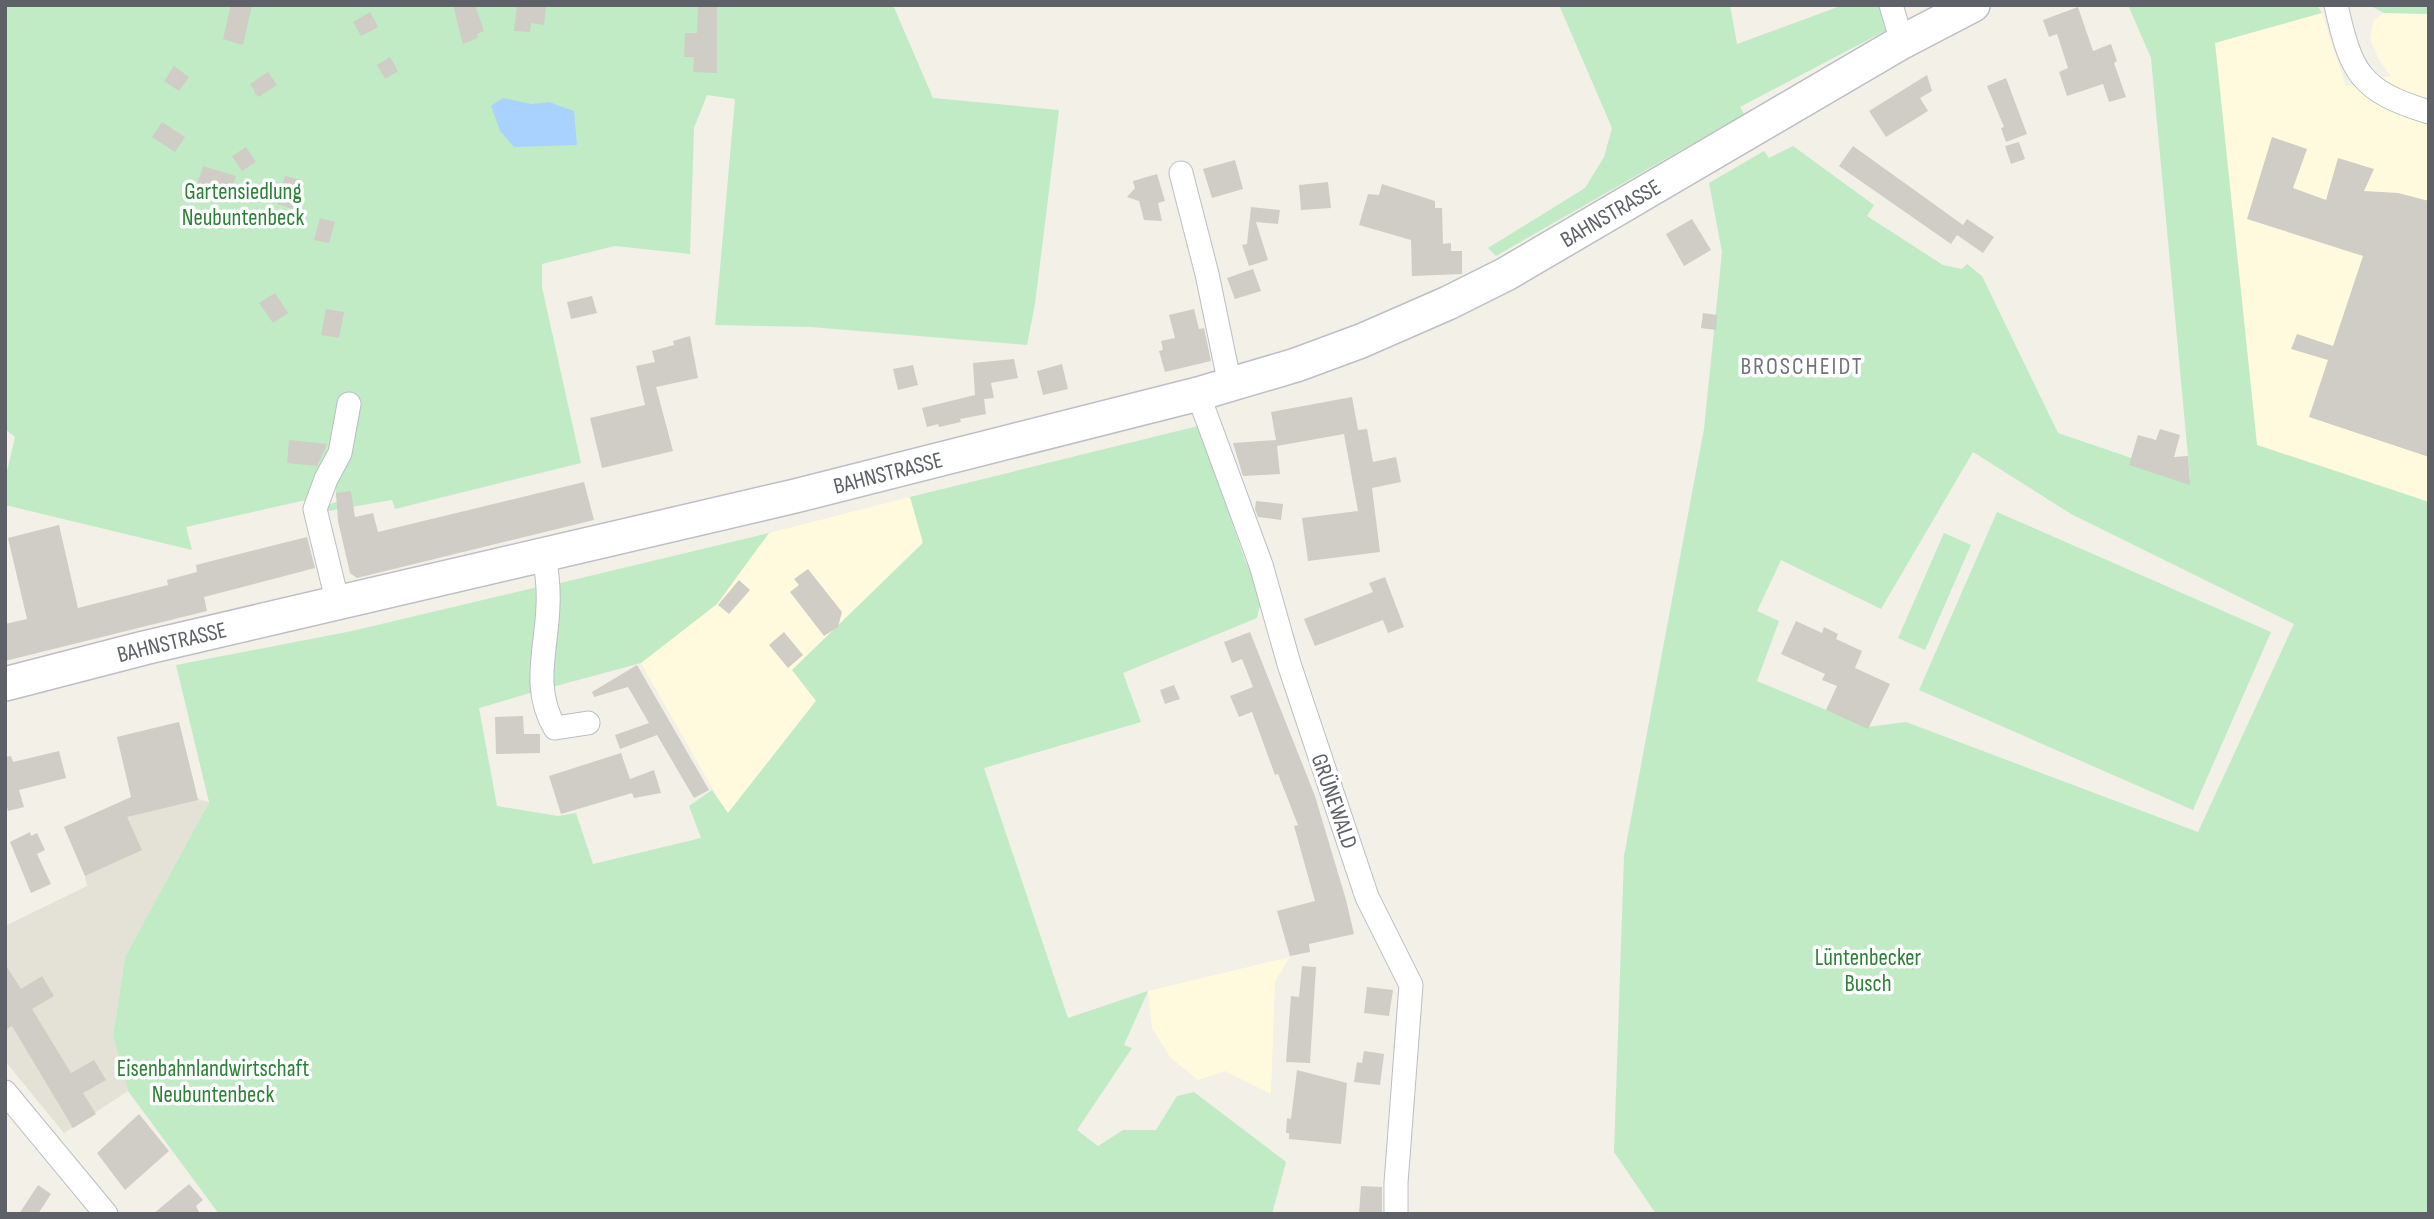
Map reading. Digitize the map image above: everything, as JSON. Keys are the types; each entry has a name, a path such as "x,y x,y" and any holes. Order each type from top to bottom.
{"main road":[{"name":"BAHNSTRASSE","path":"5,684 144,648 795,496 1198,394 1361,341 1482,286 1902,42 1973,5"}],"street":[{"path":"1891,5 1902,42"},
{"path":"2336,5 2347,53 2365,80 2397,102 2429,111"},
{"path":"1181,173 1207,274 1230,385"},
{"name":"GRÜNEWALD","path":"1198,394 1261,565 1289,664 1367,897 1411,985 1396,1214"},
{"path":"338,604 315,509 326,479 340,453 349,404"},
{"path":"544,555 548,605 540,688 545,712 555,728 588,723"},
{"path":"5,1092 106,1214"}],"shaded area":[{"path":"2322,13 2346,86 2391,76 2379,60 2370,39 2373,21 2384,13 2429,14 2429,502 2257,445 2215,42"},
{"path":"910,497 923,542 792,670 816,700 727,814 641,663 717,604 769,533"},
{"path":"179,722 198,799 209,802 125,957 113,1036 128,1091 64,1133 5,1061 5,926 87,886 64,827 132,798 117,737"},
{"path":"1290,957 1275,981 1271,1094 1225,1071 1198,1080 1170,1057 1152,1028 1148,991"}],"green space":[{"name":"Gartensiedlung Neubuntenbeck","path":"5,5 893,5 933,98 1059,110 1035,304 1027,345 811,327 715,325 735,99 707,95 694,128 690,254 615,246 542,264 542,287 581,463 395,509 392,500 328,511 326,505 337,502 333,471 317,473 306,500 186,527 192,550 5,505 5,480 15,437 5,426"},
{"path":"1559,5 1730,5 1737,44 1843,5 1881,5 1887,30 1740,107 1744,114 1496,256 1488,248 1585,188 1604,157 1612,128"},
{"name":"Lüntenbecker Busch","path":"2128,5 2317,5 2322,13 2215,43 2257,445 2429,502 2429,1214 1656,1214 1614,1152 1624,856 1704,429 1722,252 1709,183 1764,151 1769,158 1793,146 1874,205 1867,216 1943,265 1962,269 1967,264 1982,276 2058,433 2190,478 2151,58","holes":["1973,452 2071,514 2294,624 2198,832 1906,722 1867,727 1757,681 1779,621 1757,611 1781,560 1881,609"]},
{"path":"2369,5 2429,5 2429,14 2384,13"},
{"name":"Eisenbahnlandwirtschaft Neubuntenbeck","path":"1198,426 1245,560 1266,599 1260,605 1257,618 1123,673 1141,722 984,768 1068,1018 1148,991 1124,1045 1132,1048 1077,1130 1098,1146 1123,1130 1156,1130 1177,1096 1194,1092 1286,1162 1272,1214 219,1214 128,1091 113,1036 125,957 209,802 176,665 352,631 542,586 537,691 479,708 497,806 558,816 576,813 593,864 701,838 689,806 712,790 728,813 816,701 792,670 923,543 910,497"},
{"path":"1997,512 2271,632 2193,810 1919,690"},
{"path":"769,533 717,604 641,663 545,689 552,585"},
{"path":"1944,533 1971,545 1925,650 1898,638"}],"water":[{"path":"503,98 532,104 549,102 574,111 577,145 514,147 500,131 491,106"}],"building":[{"path":"231,5 252,5 243,45 223,39"},
{"path":"453,5 475,5 484,31 477,34 478,38 463,44"},
{"path":"517,5 546,5 544,25 531,23 530,32 514,31"},
{"path":"698,5 717,5 717,73 693,72 694,57 684,57 685,33 697,33"},
{"path":"2078,7 2093,51 2111,44 2117,61 2114,63 2126,97 2109,102 2103,84 2067,96 2059,72 2068,68 2057,34 2049,37 2043,20"},
{"path":"370,12 378,27 361,36 353,22"},
{"path":"390,57 398,71 385,79 377,65"},
{"path":"174,66 189,77 179,91 164,81"},
{"path":"268,72 277,85 258,97 250,84"},
{"path":"1927,75 1932,91 1920,98 1928,111 1886,137 1869,111"},
{"path":"2006,78 2027,134 2006,142 2001,128 2004,127 1987,86"},
{"path":"162,122 185,137 175,152 152,137"},
{"path":"2272,137 2307,149 2293,188 2326,200 2338,158 2374,169 2364,191 2398,193 2429,201 2429,457 2309,417 2328,360 2291,349 2297,334 2333,346 2363,256 2247,219"},
{"path":"2019,142 2025,159 2011,164 2005,146"},
{"path":"1853,146 1963,225 1967,219 1994,237 1983,253 1957,235 1951,244 1839,166"},
{"path":"246,147 256,162 242,171 232,156"},
{"path":"1235,160 1243,189 1212,198 1203,169"},
{"path":"203,166 236,176 229,199 196,188"},
{"path":"1157,174 1165,201 1158,203 1162,221 1144,220 1139,201 1127,197 1135,188 1133,181"},
{"path":"285,176 301,180 293,209 277,204"},
{"path":"1328,182 1331,208 1301,210 1299,185"},
{"path":"1382,184 1435,201 1435,208 1442,208 1443,244 1451,243 1451,251 1462,251 1462,274 1412,276 1411,240 1359,225 1368,194 1379,195"},
{"path":"1251,207 1280,210 1278,224 1256,222 1268,260 1249,266 1242,245 1247,244"},
{"path":"320,218 335,222 329,243 314,240"},
{"path":"1692,219 1711,250 1684,266 1666,234"},
{"path":"1253,269 1261,291 1235,299 1227,278"},
{"path":"275,293 288,313 273,323 259,303"},
{"path":"592,296 597,313 571,319 567,302"},
{"path":"326,309 344,312 339,338 321,335"},
{"path":"1194,309 1199,329 1204,328 1211,361 1165,372 1159,351 1163,350 1161,341 1175,338 1169,315"},
{"path":"1703,313 1717,315 1716,330 1701,328"},
{"path":"690,336 698,378 656,387 673,451 602,468 590,418 645,405 636,366 655,362 652,351 674,345 673,341"},
{"path":"1014,359 1018,378 991,383 994,398 984,399 986,414 960,419 961,422 939,427 938,424 927,427 922,408 975,395 973,363"},
{"path":"1062,364 1068,389 1043,395 1037,371"},
{"path":"913,365 918,385 898,390 893,369"},
{"path":"1352,397 1358,430 1367,429 1373,462 1396,457 1401,482 1372,488 1380,552 1308,561 1302,518 1358,511 1344,434 1277,446 1280,474 1243,476 1233,443 1276,440 1271,412"},
{"path":"2160,429 2180,435 2174,457 2188,456 2190,485 2129,465 2138,435 2156,440"},
{"path":"289,440 327,444 317,466 287,463"},
{"path":"584,482 594,520 357,578 350,573 338,521 336,493 351,491 355,517 373,513 378,532"},
{"path":"1256,501 1283,504 1281,520 1258,517"},
{"path":"59,525 78,608 168,585 167,580 197,572 196,565 307,537 315,568 204,597 207,611 5,661 5,624 27,619 8,538"},
{"path":"808,569 842,612 838,627 824,636 790,592 799,585 794,579"},
{"path":"1385,577 1404,627 1388,633 1383,620 1315,646 1304,619 1373,592 1369,583"},
{"path":"739,580 750,590 729,614 718,605"},
{"path":"1796,621 1822,633 1824,627 1838,634 1836,639 1862,651 1855,668 1890,684 1868,729 1826,710 1837,686 1822,680 1825,674 1781,654"},
{"path":"784,632 803,655 788,668 769,645"},
{"path":"1250,632 1315,796 1354,934 1309,944 1310,952 1290,956 1277,911 1315,901 1294,826 1298,825 1278,774 1275,775 1252,712 1239,717 1230,696 1253,687 1242,659 1232,663 1224,642"},
{"path":"637,665 709,790 694,798 657,735 620,749 615,735 649,723 628,687 594,697 592,692"},
{"path":"1174,685 1180,699 1165,704 1160,690"},
{"path":"523,716 524,734 540,734 540,753 496,754 495,717"},
{"path":"179,722 198,800 127,817 142,850 85,876 64,827 131,797 117,737"},
{"path":"59,751 66,778 19,790 24,807 8,811 5,799 5,757 11,756 13,762"},
{"path":"621,753 630,779 654,770 661,793 634,798 632,793 561,814 549,776"},
{"path":"30,832 31,836 37,833 45,850 37,854 51,884 31,893 10,842"},
{"path":"5,964 21,989 42,976 54,996 32,1009 71,1073 94,1060 106,1080 83,1093 96,1114 73,1128 12,1026 5,1030"},
{"path":"1302,966 1316,967 1310,1063 1286,1062 1291,996 1299,997"},
{"path":"1367,987 1393,990 1389,1016 1364,1013"},
{"path":"1364,1051 1384,1054 1380,1085 1354,1082 1357,1062 1362,1063"},
{"path":"1297,1070 1347,1083 1341,1144 1289,1139 1289,1133 1286,1133 1287,1118 1291,1119"},
{"path":"139,1114 169,1151 125,1190 97,1153"},
{"path":"189,1184 203,1200 196,1206 200,1214 153,1214"},
{"path":"38,1185 51,1194 38,1214 19,1214"},
{"path":"1361,1186 1382,1187 1382,1214 1359,1214"}],"district":[{"name":"BROSCHEIDT","path":"1802,366"}]}
